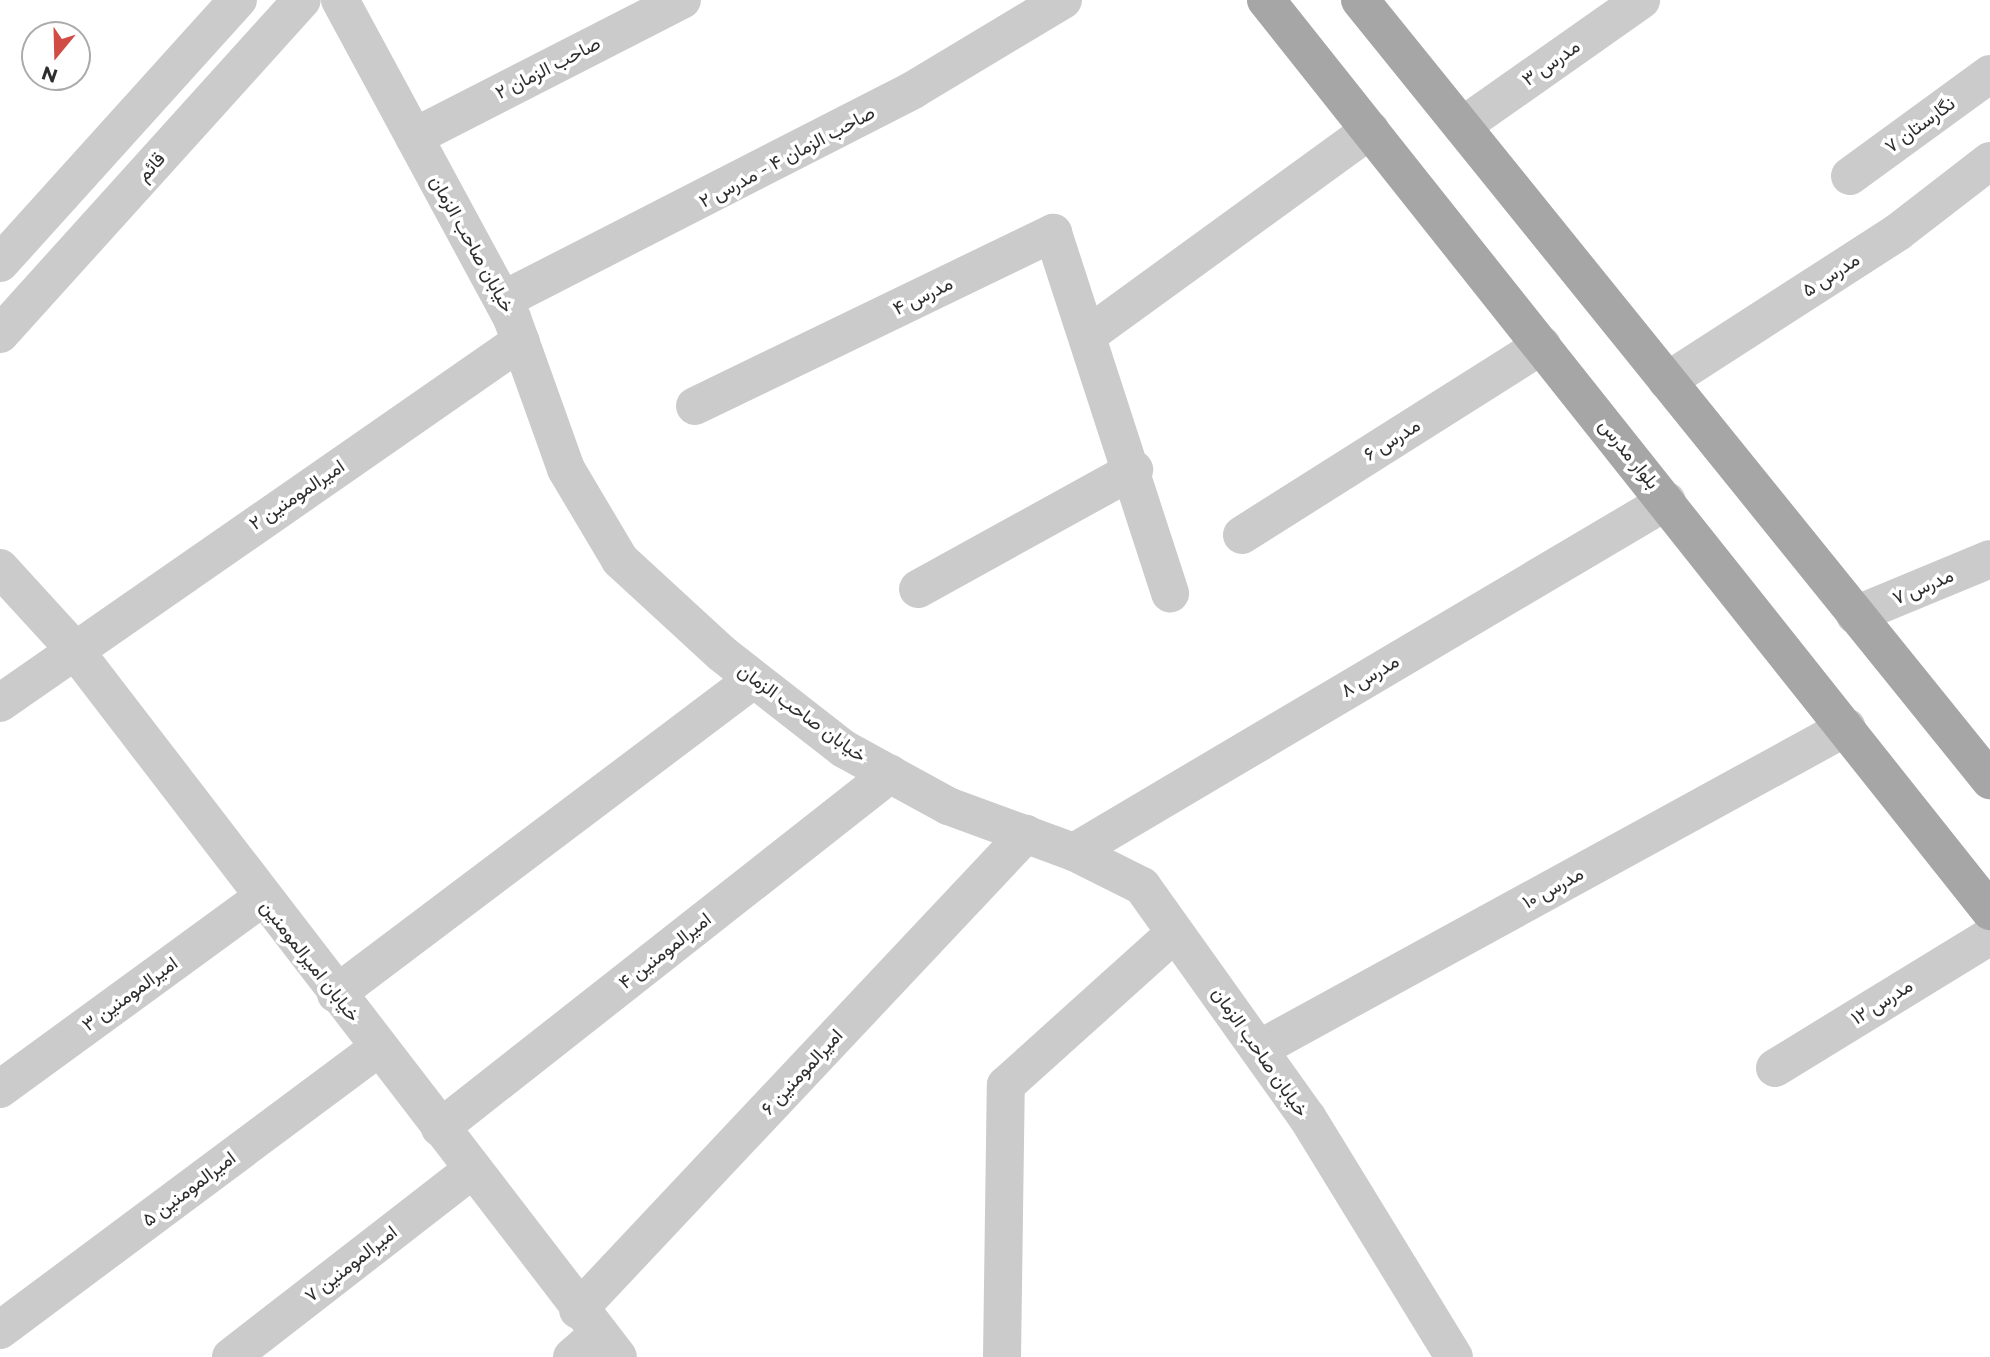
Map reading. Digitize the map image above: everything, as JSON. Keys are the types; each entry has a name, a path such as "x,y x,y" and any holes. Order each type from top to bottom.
{"main road":[{"name":"بلوار مدرس","path":"1266,0 1847,727 1990,911"},
{"path":"1360,0 1990,780"}],"street":[{"path":"0,263 238,0"},
{"name":"قائم","path":"0,334 302,0"},
{"name":"خیابان صاحب الزمان","path":"340,0 503,300 521,341 566,469 620,560 754,679 844,749 948,806 1074,852 1142,886 1259,1049 1454,1357"},
{"name":"صاحب الزمان ۲","path":"414,137 682,0"},
{"name":"صاحب الزمان ۴ - مدرس ۲","path":"503,300 877,109 1063,0"},
{"name":"مدرس ۳","path":"1462,126 1640,0"},
{"name":"نگارستان ۷","path":"1850,176 1990,74"},
{"path":"1088,335 1370,130"},
{"name":"مدرس ۵","path":"1667,381 1898,232 1990,161"},
{"name":"مدرس ۴","path":"695,406 1053,233 1134,470 1170,594"},
{"name":"امیرالمومنین ۲","path":"0,703 73,648 521,341"},
{"name":"مدرس ۶","path":"1242,535 1542,345"},
{"path":"918,589 1134,470"},
{"name":"مدرس ۸","path":"1074,852 1667,501"},
{"name":"مدرس ۷","path":"1855,615 1990,559"},
{"name":"خیابان امیرالمومنین","path":"0,568 73,648 261,899 472,1170 591,1339"},
{"path":"336,994 754,679"},
{"name":"مدرس ۱۰","path":"1259,1049 1847,727"},
{"name":"امیرالمومنین ۴","path":"440,1128 890,774"},
{"name":"امیرالمومنین ۶","path":"591,1339 1026,834"},
{"name":"امیرالمومنین ۳","path":"0,1089 261,899"},
{"path":"1002,1357 1006,1085 1175,933"},
{"name":"مدرس ۱۲","path":"1775,1068 1990,936"},
{"name":"امیرالمومنین ۵","path":"0,1330 378,1048"},
{"name":"امیرالمومنین ۷","path":"231,1357 472,1170"}]}
